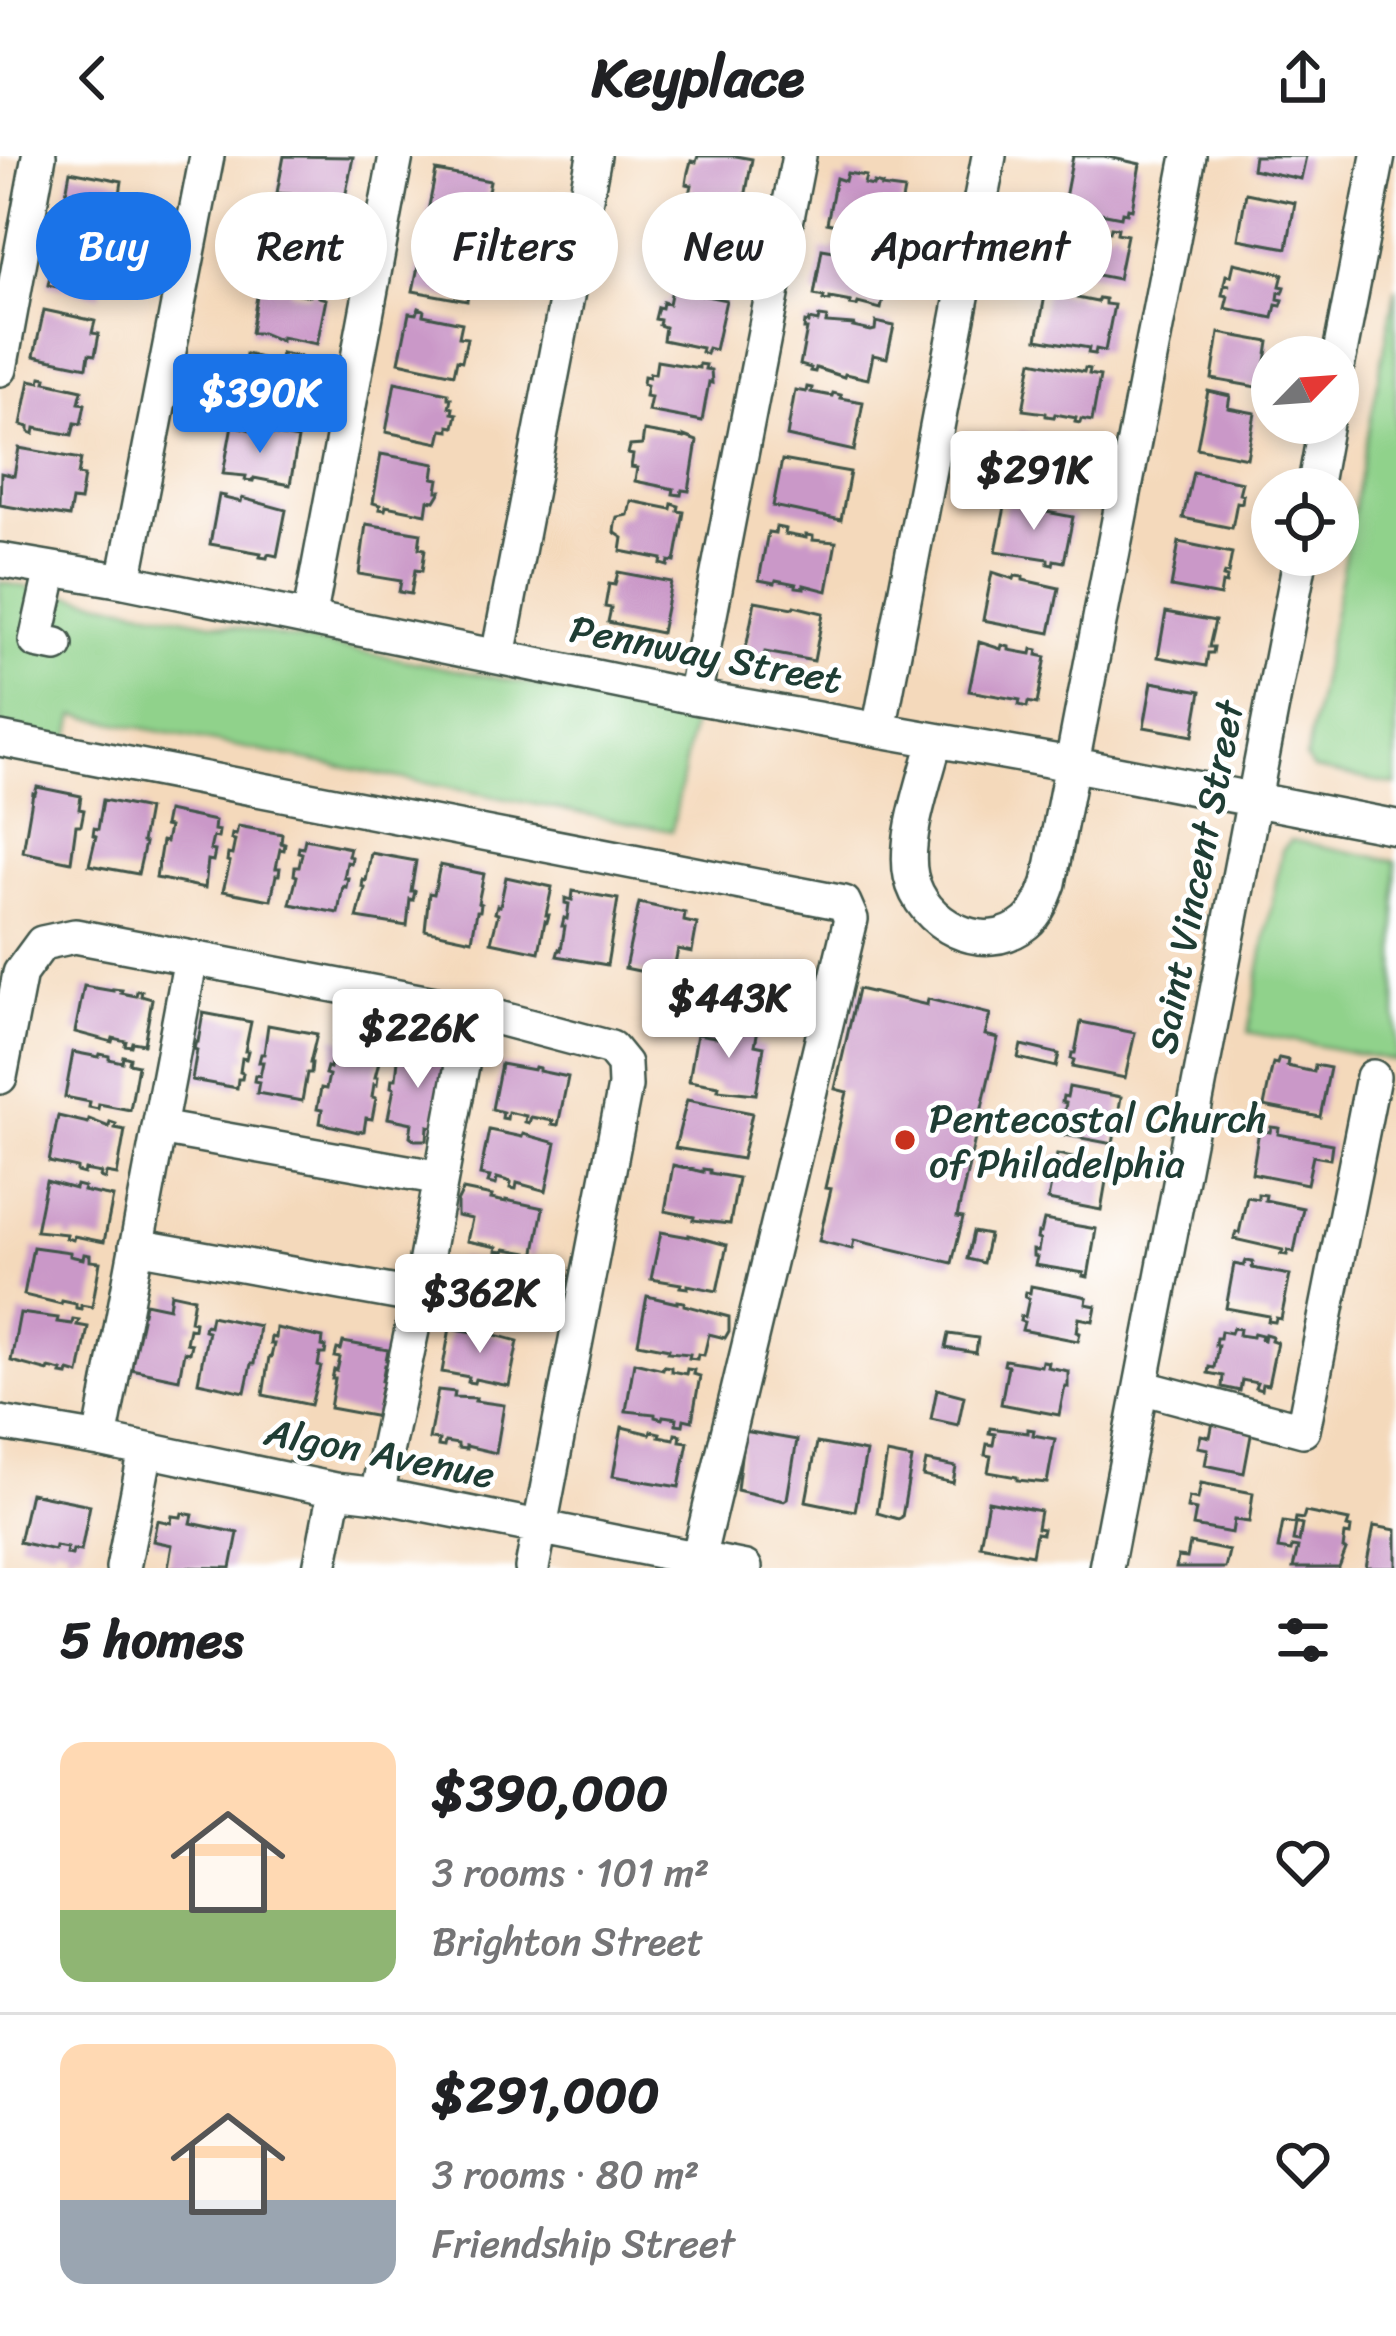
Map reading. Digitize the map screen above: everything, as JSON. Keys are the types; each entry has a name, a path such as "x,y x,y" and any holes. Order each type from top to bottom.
{"street":[{"path":"0,368 39,156"},
{"path":"124,581 207,156"},
{"path":"309,619 396,156"},
{"path":"498,656 595,156"},
{"path":"694,698 799,156"},
{"path":"879,730 989,156"},
{"path":"935,740 914,824 909,869 916,893 930,915 951,930 976,937 1002,934 1025,924 1041,904 1049,883 1189,156"},
{"path":"1343,336 1378,156"},
{"name":"Pennway Street","path":"0,560 694,698 1396,827"},
{"path":"52,569 36,641 56,645"},
{"name":"Saint Vincent Street","path":"1106,1568 1297,576"},
{"path":"0,739 844,903 850,919 720,1564"},
{"path":"0,1076 20,973 42,943 75,936 472,1011 611,1048 624,1064 625,1086 532,1568"},
{"path":"100,1440 191,958"},
{"path":"377,1495 472,1011"},
{"path":"1141,1387 1303,1430 1373,1077"},
{"path":"159,1128 441,1178"},
{"path":"136,1246 419,1298"},
{"name":"Algon Avenue","path":"0,1423 720,1564"},
{"path":"124,1568 146,1450"},
{"path":"320,1568 335,1490"}],"green space":[{"path":"1396,287 1396,785 1313,769 1306,759 1341,576 1359,576 1359,481"},
{"path":"0,582 694,716 672,831 75,715 69,742 0,729"},
{"path":"1291,840 1396,861 1396,1061 1248,1032 1282,850"}],"building":[{"path":"284,156 353,157 346,192 277,192"},
{"path":"698,156 752,159 746,192 690,192 688,172 691,161 696,162"},
{"path":"1073,156 1104,156 1140,164 1132,209 1121,217 1112,215 1112,192 1066,192"},
{"path":"1254,156 1306,156 1301,179 1252,169"},
{"path":"70,171 122,181 120,192 66,192"},
{"path":"436,171 490,181 488,192 432,192"},
{"path":"847,173 866,176 864,184 904,190 833,192 836,178 845,181"},
{"path":"1246,193 1295,203 1287,248 1238,239"},
{"path":"1112,227 1127,235 1118,279 1112,278"},
{"path":"822,249 830,250 830,301 814,295"},
{"path":"1234,263 1283,274 1280,286 1285,287 1278,299 1283,300 1281,306 1276,305 1273,318 1225,308 1228,296 1222,295 1224,286 1230,285 1224,284"},
{"path":"256,300 326,300 317,344 251,333"},
{"path":"670,300 726,300 715,350 708,348 706,354 702,348 663,340 665,327 655,319 658,307"},
{"path":"840,300 883,300 881,309"},
{"path":"1044,300 1105,300 1114,305 1105,351 1088,353 1089,348 1037,339"},
{"path":"419,308 423,315 462,323 459,337 467,338 454,374 399,362 409,313 417,314"},
{"path":"44,310 95,321 92,333 99,334 87,367 34,356"},
{"path":"819,317 827,318 826,323 871,331 876,322 894,326 887,358 873,355 868,379 816,368 810,371 800,365 805,322 818,322"},
{"path":"1219,333 1251,339 1251,386 1212,379"},
{"path":"281,353 301,357 299,367 312,369 304,414 237,404 246,354 279,363"},
{"path":"657,361 706,365 711,370 702,421 648,411 651,397 645,396 644,376 655,374"},
{"path":"1032,361 1084,372 1090,369 1089,374 1100,376 1092,421 1081,419 1080,423 1076,418 1023,410"},
{"path":"41,377 82,390 81,424 75,423 72,435 35,428 34,434 21,425 30,380 40,382"},
{"path":"395,382 448,393 449,407 457,414 454,427 442,430 439,443 386,432"},
{"path":"807,387 811,392 863,402 854,451 787,436 795,390 806,392"},
{"path":"1208,391 1230,396 1228,408 1251,412 1247,458 1197,448"},
{"path":"232,425 259,432 260,427 267,433 298,439 290,485 223,474"},
{"path":"644,431 697,441 689,491 673,494 674,489 635,481 637,468 631,467 633,455 628,454 630,446 642,445"},
{"path":"1020,431 1070,443 1071,437 1093,442 1091,450 1101,452 1096,473 1082,470 1077,492 1009,479"},
{"path":"19,448 81,459 80,501 72,500 69,517 0,505 1,473 14,476"},
{"path":"381,454 435,464 433,478 439,479 437,491 441,491 435,501 428,500 426,514 386,506 379,509 373,503"},
{"path":"782,460 850,472 841,520 773,506"},
{"path":"1193,472 1242,482 1242,503 1237,502 1232,528 1183,518"},
{"path":"219,495 286,510 277,556 260,557 261,553 210,544"},
{"path":"631,501 671,509 672,504 684,512 675,562 669,561 668,566 661,564 662,559 621,551 623,538 614,532 615,524 617,517 628,515"},
{"path":"1006,502 1073,517 1064,562 1054,560 1053,565 1048,559 996,551"},
{"path":"366,524 421,533 422,571 415,570 411,594 399,592 401,581 359,574"},
{"path":"776,527 786,529 785,534 836,542 827,591 759,580 768,532 775,533"},
{"path":"1179,542 1232,553 1220,596 1171,587"},
{"path":"618,572 671,582 661,633 608,622 609,584 615,585"},
{"path":"992,572 1059,588 1050,633 983,620"},
{"path":"755,601 823,613 814,661 765,652 763,662 744,659"},
{"path":"1166,612 1215,621 1209,647 1214,647 1213,653 1208,653 1206,666 1158,657"},
{"path":"979,642 1031,654 1032,649 1038,650 1037,655 1046,657 1037,704 1028,702 1027,707 1019,705 1020,700 969,691"},
{"path":"1152,682 1201,691 1193,736 1144,727"},
{"path":"37,787 81,796 79,809 84,810 81,825 76,825 71,862 23,852"},
{"path":"103,800 148,809 138,874 89,865"},
{"path":"167,811 215,821 218,838 213,837 210,850 215,851 213,861 208,860 205,888 156,878 169,827 164,826"},
{"path":"238,826 282,834 284,850 280,849 271,900 223,891 228,854 232,855 235,840 232,834 236,835"},
{"path":"305,839 350,848 351,863 347,862 344,878 348,878 338,913 290,904 295,867 302,853 299,847 303,848"},
{"path":"371,853 416,861 407,926 357,918"},
{"path":"440,865 484,874 472,940 425,930 429,893 434,894"},
{"path":"506,877 552,887 539,952 491,942"},
{"path":"573,891 618,899 607,965 557,956 567,919 565,898 572,900"},
{"path":"639,903 685,913 684,921 697,924 692,952 678,949 672,978 625,968"},
{"path":"84,986 136,996 142,991 141,996 152,999 144,1044 125,1045 126,1041 75,1032"},
{"name":"Pentecostal Church of Philadelphia","path":"858,989 990,1014 985,1035 998,1038 957,1217 963,1218 952,1263 854,1240 852,1249 819,1241 831,1189 825,1188 847,1092 835,1089"},
{"path":"203,1013 251,1022 237,1088 192,1080"},
{"path":"1081,1022 1135,1033 1125,1078 1072,1067"},
{"path":"731,1023 758,1029 755,1045 764,1047 756,1094 689,1081 697,1034 728,1039"},
{"path":"268,1025 317,1034 302,1101 257,1093 259,1082 254,1081 255,1075 260,1076"},
{"path":"334,1037 383,1047 372,1119 366,1118 364,1131 320,1123 322,1110 317,1109 321,1088 326,1089"},
{"path":"1021,1045 1059,1054 1056,1067 1018,1058"},
{"path":"399,1050 449,1060 427,1140 410,1136 412,1123 388,1118"},
{"path":"73,1052 122,1062 123,1056 138,1065 130,1110 99,1104 98,1109 89,1107 90,1102 65,1097"},
{"path":"1279,1058 1288,1060 1287,1066 1314,1072 1315,1065 1330,1068 1320,1117 1264,1106 1273,1063"},
{"path":"501,1064 568,1077 558,1125 531,1117 525,1122 526,1116 508,1112 507,1119 502,1118 503,1112 492,1109"},
{"path":"1069,1087 1121,1097 1113,1144 1060,1134 1063,1096 1067,1097"},
{"path":"687,1100 752,1113 742,1159 675,1148"},
{"path":"58,1116 88,1123 89,1119 109,1127 110,1122 125,1130 117,1175 106,1173 105,1179 101,1173 85,1170 84,1174 49,1162"},
{"path":"1271,1127 1279,1128 1278,1134 1332,1144 1330,1159 1313,1156 1307,1184 1252,1173 1259,1130 1270,1132"},
{"path":"489,1130 556,1143 546,1191 517,1183 516,1189 510,1188 511,1183 497,1178 496,1185 488,1183 490,1177 480,1175"},
{"path":"1057,1154 1109,1164 1101,1210 1048,1200"},
{"path":"673,1165 738,1178 730,1224 665,1211"},
{"path":"46,1181 113,1197 104,1242 36,1231"},
{"path":"463,1190 543,1208 534,1257 467,1241 472,1219 457,1216"},
{"path":"1258,1194 1266,1195 1265,1200 1303,1208 1294,1252 1281,1254 1283,1250 1234,1239 1247,1197 1258,1199"},
{"path":"1044,1220 1096,1229 1088,1277 1035,1265 1033,1250 1038,1251"},
{"path":"661,1232 727,1245 717,1291 651,1279"},
{"path":"973,1232 989,1235 983,1263 967,1259"},
{"path":"33,1247 70,1252 83,1259 84,1254 90,1255 90,1261 100,1262 92,1307 81,1305 81,1309 76,1304 24,1295"},
{"path":"459,1258 530,1273 521,1323 492,1315 492,1320 484,1319 485,1312 470,1310 469,1316 463,1315 464,1309 455,1307 460,1284 445,1281 449,1263 458,1265"},
{"path":"1246,1261 1253,1262 1252,1268 1290,1275 1281,1319 1268,1321 1269,1316 1226,1308 1234,1264 1244,1266"},
{"path":"1031,1286 1083,1296 1086,1304 1096,1306 1093,1321 1079,1318 1078,1341 1022,1330 1021,1316 1025,1317 1029,1298 1025,1297"},
{"path":"171,1293 194,1298 190,1321 195,1322 194,1329 189,1328 186,1343 191,1344 189,1353 184,1352 179,1379 131,1369 140,1312 145,1303 169,1308"},
{"path":"647,1296 729,1317 729,1331 725,1338 709,1334 704,1355 698,1354 697,1359 638,1343"},
{"path":"20,1313 72,1324 73,1319 79,1320 77,1325 88,1327 79,1374 11,1361"},
{"path":"211,1316 259,1326 245,1392 198,1382 208,1331 204,1330"},
{"path":"276,1328 323,1338 325,1354 320,1354 311,1405 263,1395"},
{"path":"450,1328 518,1341 509,1386 475,1379 468,1382 469,1377 442,1372"},
{"path":"1240,1329 1239,1335 1253,1337 1254,1333 1264,1340 1265,1334 1277,1342 1268,1385 1262,1384 1261,1390 1255,1388 1257,1383 1242,1380 1240,1391 1222,1387 1223,1376 1208,1373 1209,1367 1214,1368 1216,1338"},
{"path":"949,1334 978,1338 976,1353 946,1348"},
{"path":"343,1342 388,1350 386,1360 391,1361 390,1366 385,1365 382,1381 387,1382 386,1389 381,1388 379,1417 330,1408 332,1379 340,1358 335,1357"},
{"path":"1005,1360 1041,1366 1042,1361 1048,1362 1047,1367 1068,1371 1059,1415 1001,1404"},
{"path":"634,1362 686,1374 687,1369 694,1370 700,1376 692,1421 676,1424 677,1418 626,1411"},
{"path":"937,1389 964,1396 958,1425 931,1419"},
{"path":"438,1390 504,1405 496,1453 445,1442 444,1447 438,1446 439,1440 429,1439"},
{"path":"1213,1422 1252,1430 1244,1473 1205,1465 1208,1449 1198,1447 1201,1435 1210,1437"},
{"path":"622,1427 674,1439 675,1434 681,1435 680,1441 688,1442 679,1487 613,1476"},
{"path":"990,1428 1034,1430 1033,1435 1055,1439 1047,1483 988,1472 987,1444 993,1445 995,1434 989,1433"},
{"path":"744,1431 797,1440 784,1501 737,1490"},
{"path":"817,1443 866,1452 855,1511 806,1501"},
{"path":"887,1454 912,1459 898,1519 877,1513"},
{"path":"926,1461 956,1467 953,1483 923,1476"},
{"path":"1201,1483 1253,1493 1249,1522 1234,1520 1232,1533 1193,1526 1196,1510 1187,1508 1189,1497 1198,1499"},
{"path":"30,1493 90,1505 81,1551 73,1550 72,1555 66,1554 67,1548 19,1542"},
{"path":"988,1501 1040,1511 1037,1528 1043,1529 1042,1534 1036,1533 1032,1555 980,1545"},
{"path":"1305,1512 1349,1521 1350,1535 1345,1534 1346,1550 1339,1568 1293,1568 1298,1548 1278,1549 1283,1522 1296,1524 1293,1541 1299,1542 1302,1525 1295,1523 1296,1518 1303,1519"},
{"path":"193,1515 191,1523 238,1533 231,1568 168,1567 172,1545 153,1541 157,1520 171,1523 172,1516"},
{"path":"1374,1526 1396,1530 1396,1568 1366,1568"},
{"path":"1190,1543 1229,1551 1225,1568 1176,1568 1178,1557 1187,1558"}],"place":[{"name":"Pentecostal Church of Philadelphia","path":"905,1140"}]}
